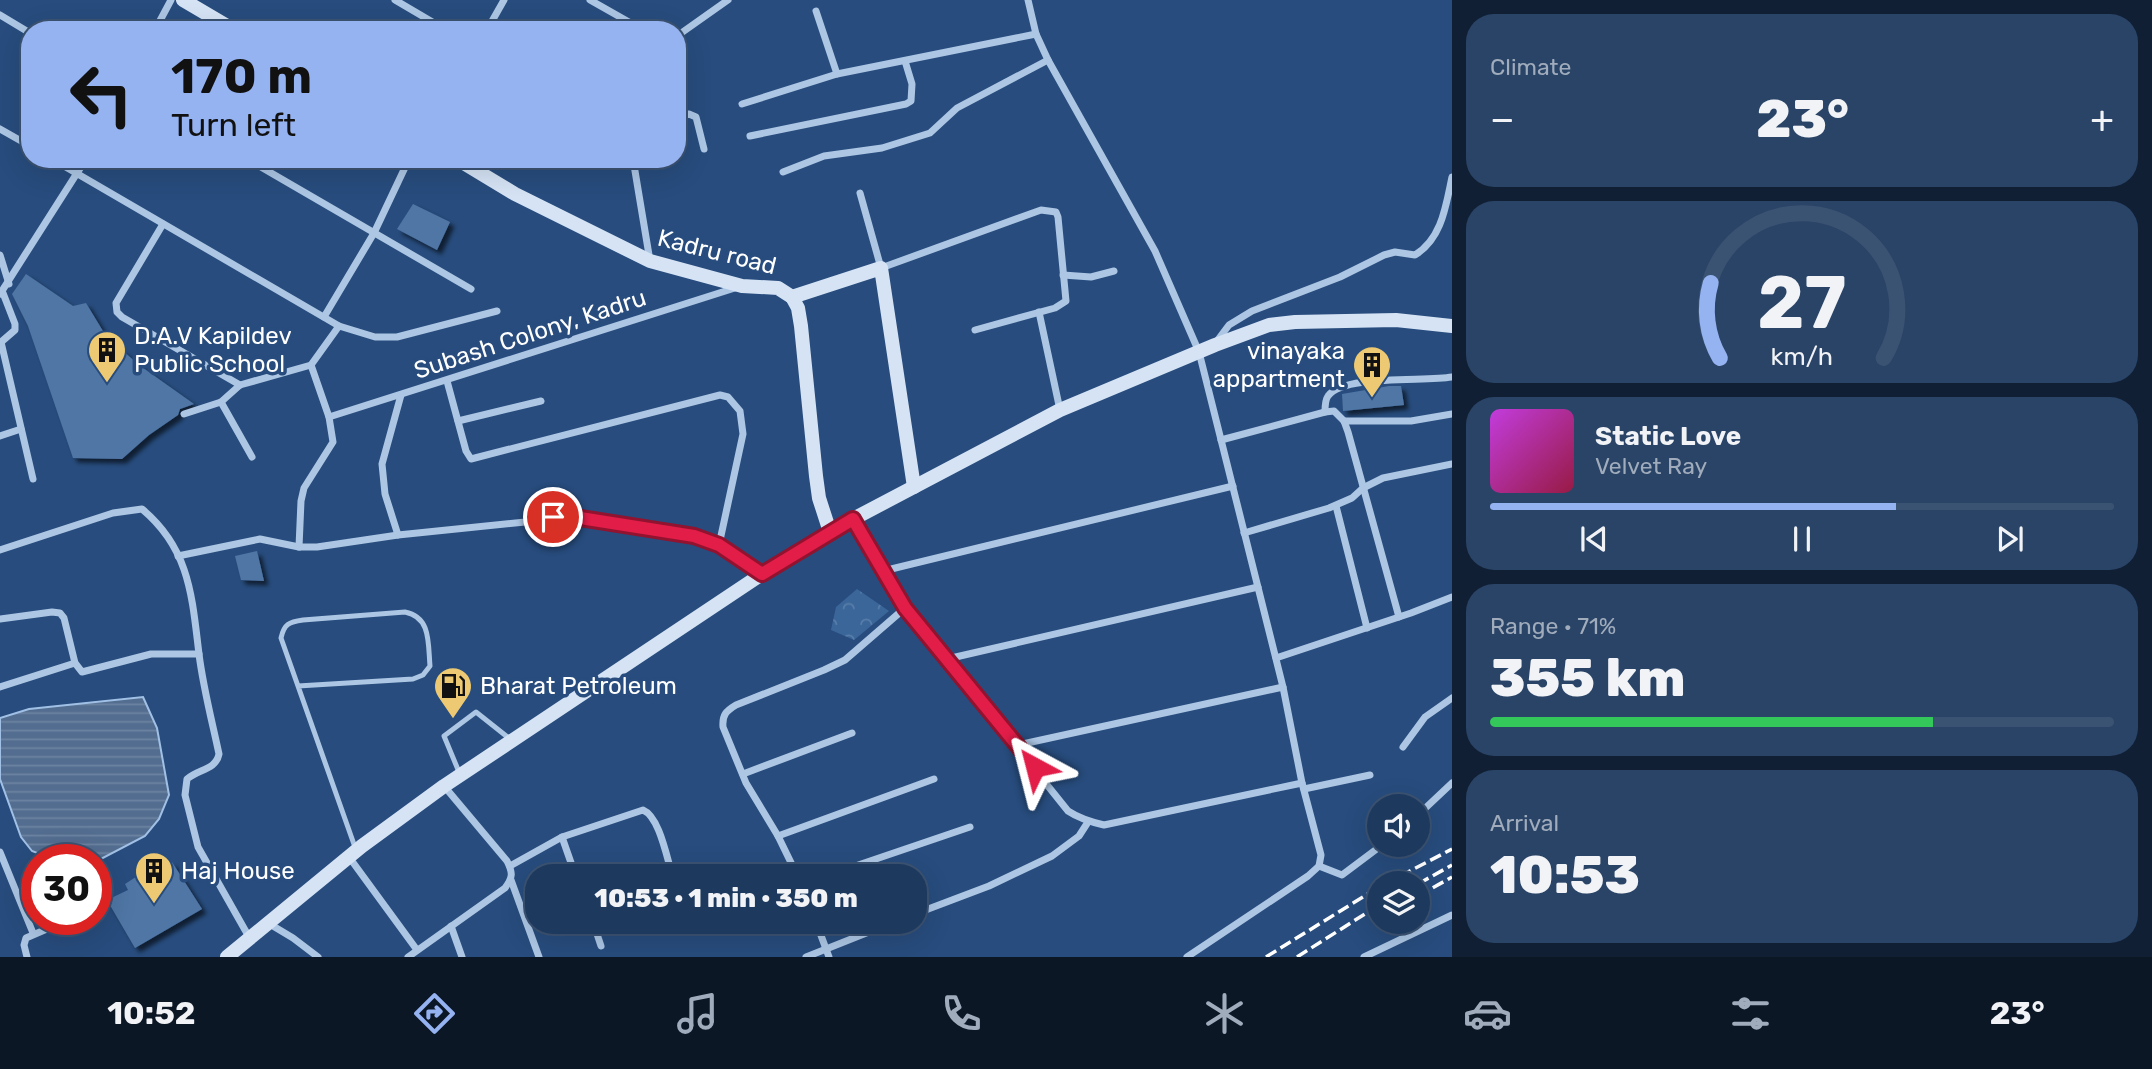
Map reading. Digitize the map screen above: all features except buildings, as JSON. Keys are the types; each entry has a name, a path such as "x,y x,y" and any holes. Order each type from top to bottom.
{"main road":[{"path":"183,0 219,21"},
{"name":"Kadru road","path":"472,168 515,194 650,261 742,286 778,288 792,297 798,308 801,326 819,498 830,532"},
{"path":"792,297 881,268 914,488"},
{"path":"227,957 353,853 444,786 762,574 853,519 1060,410 1257,329 1295,322 1396,320 1452,326"}],"street":[{"path":"160,21 171,0"},
{"path":"395,0 431,21"},
{"path":"492,21 503,0"},
{"path":"590,0 627,21"},
{"path":"686,30 728,0"},
{"path":"1028,0 1036,34 1048,60 1155,251 1199,352 1276,658 1303,786 1321,855 1319,866 1308,876 1187,957"},
{"path":"816,11 837,74"},
{"path":"0,15 21,28"},
{"path":"742,104 837,74 1036,34"},
{"path":"783,172 824,156 882,148 930,134 957,108 1048,60"},
{"path":"750,136 906,104 911,101 913,94 905,61"},
{"path":"686,115 696,117 704,149"},
{"path":"0,129 21,141"},
{"path":"68,168 339,326 375,337 397,337 497,311"},
{"path":"33,479 0,343 15,331 15,324 1,294 81,168"},
{"path":"262,168 471,289"},
{"path":"324,317 374,233 405,168"},
{"path":"634,168 650,261"},
{"path":"1215,345 1229,326 1252,311 1340,277 1395,252 1415,255 1423,251 1433,238 1449,201 1452,177"},
{"path":"860,193 881,268 1041,210 1056,212 1066,301 1055,308 975,330"},
{"path":"163,224 116,303 117,312 240,385"},
{"path":"0,255 9,284"},
{"path":"1063,275 1091,277 1114,271"},
{"name":"Subash Colony, Kadru","path":"328,417 742,286"},
{"path":"1039,312 1060,410"},
{"path":"184,414 221,402 240,385 311,366 339,326"},
{"path":"299,547 304,488 332,442 328,417 311,366"},
{"path":"1325,412 1326,399 1330,393 1349,386 1387,379 1452,377"},
{"path":"447,381 471,459 720,395 728,397 740,411 743,434 719,545"},
{"path":"398,536 385,494 382,464 401,395"},
{"path":"458,421 541,401"},
{"path":"221,402 252,457"},
{"path":"1221,440 1334,411 1344,421 1399,617"},
{"path":"1344,421 1411,421 1452,414"},
{"path":"0,436 21,429"},
{"path":"1244,533 1336,506 1383,478 1452,464"},
{"path":"883,571 1233,486"},
{"path":"1336,506 1367,628"},
{"path":"0,550 113,513 142,509 161,525 189,581 197,623 199,654 219,754 218,762 214,766 192,774 187,779 186,795 198,846 249,937"},
{"path":"178,556 260,539 299,547 317,547 553,517 574,517 694,536 719,545 762,574"},
{"path":"853,519 905,608 1068,811 1088,822 1104,825 1370,775"},
{"path":"947,659 1258,587"},
{"path":"1276,658 1452,597"},
{"path":"792,864 743,774 723,727 723,718 727,710 845,660 905,608"},
{"path":"0,619 60,613 64,618 75,663 82,672 151,654 199,654"},
{"path":"0,687 75,663"},
{"path":"1018,746 1283,687"},
{"path":"1403,747 1424,718 1452,698"},
{"path":"743,774 852,733"},
{"path":"778,836 934,779"},
{"path":"1430,804 1452,783"},
{"path":"444,786 510,866 511,880 539,957"},
{"path":"510,866 562,837 643,810 650,813 656,822 669,864"},
{"path":"927,909 989,886 1052,856 1079,836 1088,822"},
{"path":"861,864 971,827"},
{"path":"562,837 571,864"},
{"path":"0,852 21,904"},
{"path":"353,853 417,950"},
{"path":"1319,866 1342,876 1367,857"},
{"path":"408,957 505,888 511,880"},
{"path":"1364,957 1452,915"},
{"path":"267,923 318,957"},
{"path":"451,926 462,957"},
{"path":"597,934 601,946"},
{"path":"820,934 829,957"},
{"path":"806,957 862,934"},
{"path":"27,957 24,945 30,935"}],"lane":[{"path":"298,686 413,679 423,675 430,666 427,631 422,620 405,612 289,622 282,629 281,638 353,853"},
{"path":"460,775 444,736 476,712 512,741"}],"green space":[{"path":"857,589 889,611 854,640 831,630 836,607"}],"shaded area":[{"path":"143,697 157,728 169,795 159,819 145,836 112,853 112,844 26,844 21,837 0,779 0,718 29,709"}],"railway":[{"path":"1410,871 1452,849"},
{"path":"1430,877 1452,865"},
{"path":"1430,889 1452,877"},
{"path":"1266,957 1367,894"},
{"path":"1297,957 1367,913"}],"place":[{"name":"D.A.V Kapildev Public School","path":"107,384"},
{"name":"vinayaka appartment","path":"1372,399"},
{"name":"Bharat Petroleum","path":"453,720"},
{"name":"Haj House","path":"154,905"}],"route":[{"path":"553,517 574,517 694,536 719,545 762,574 853,519 905,608 1035,767"}]}
